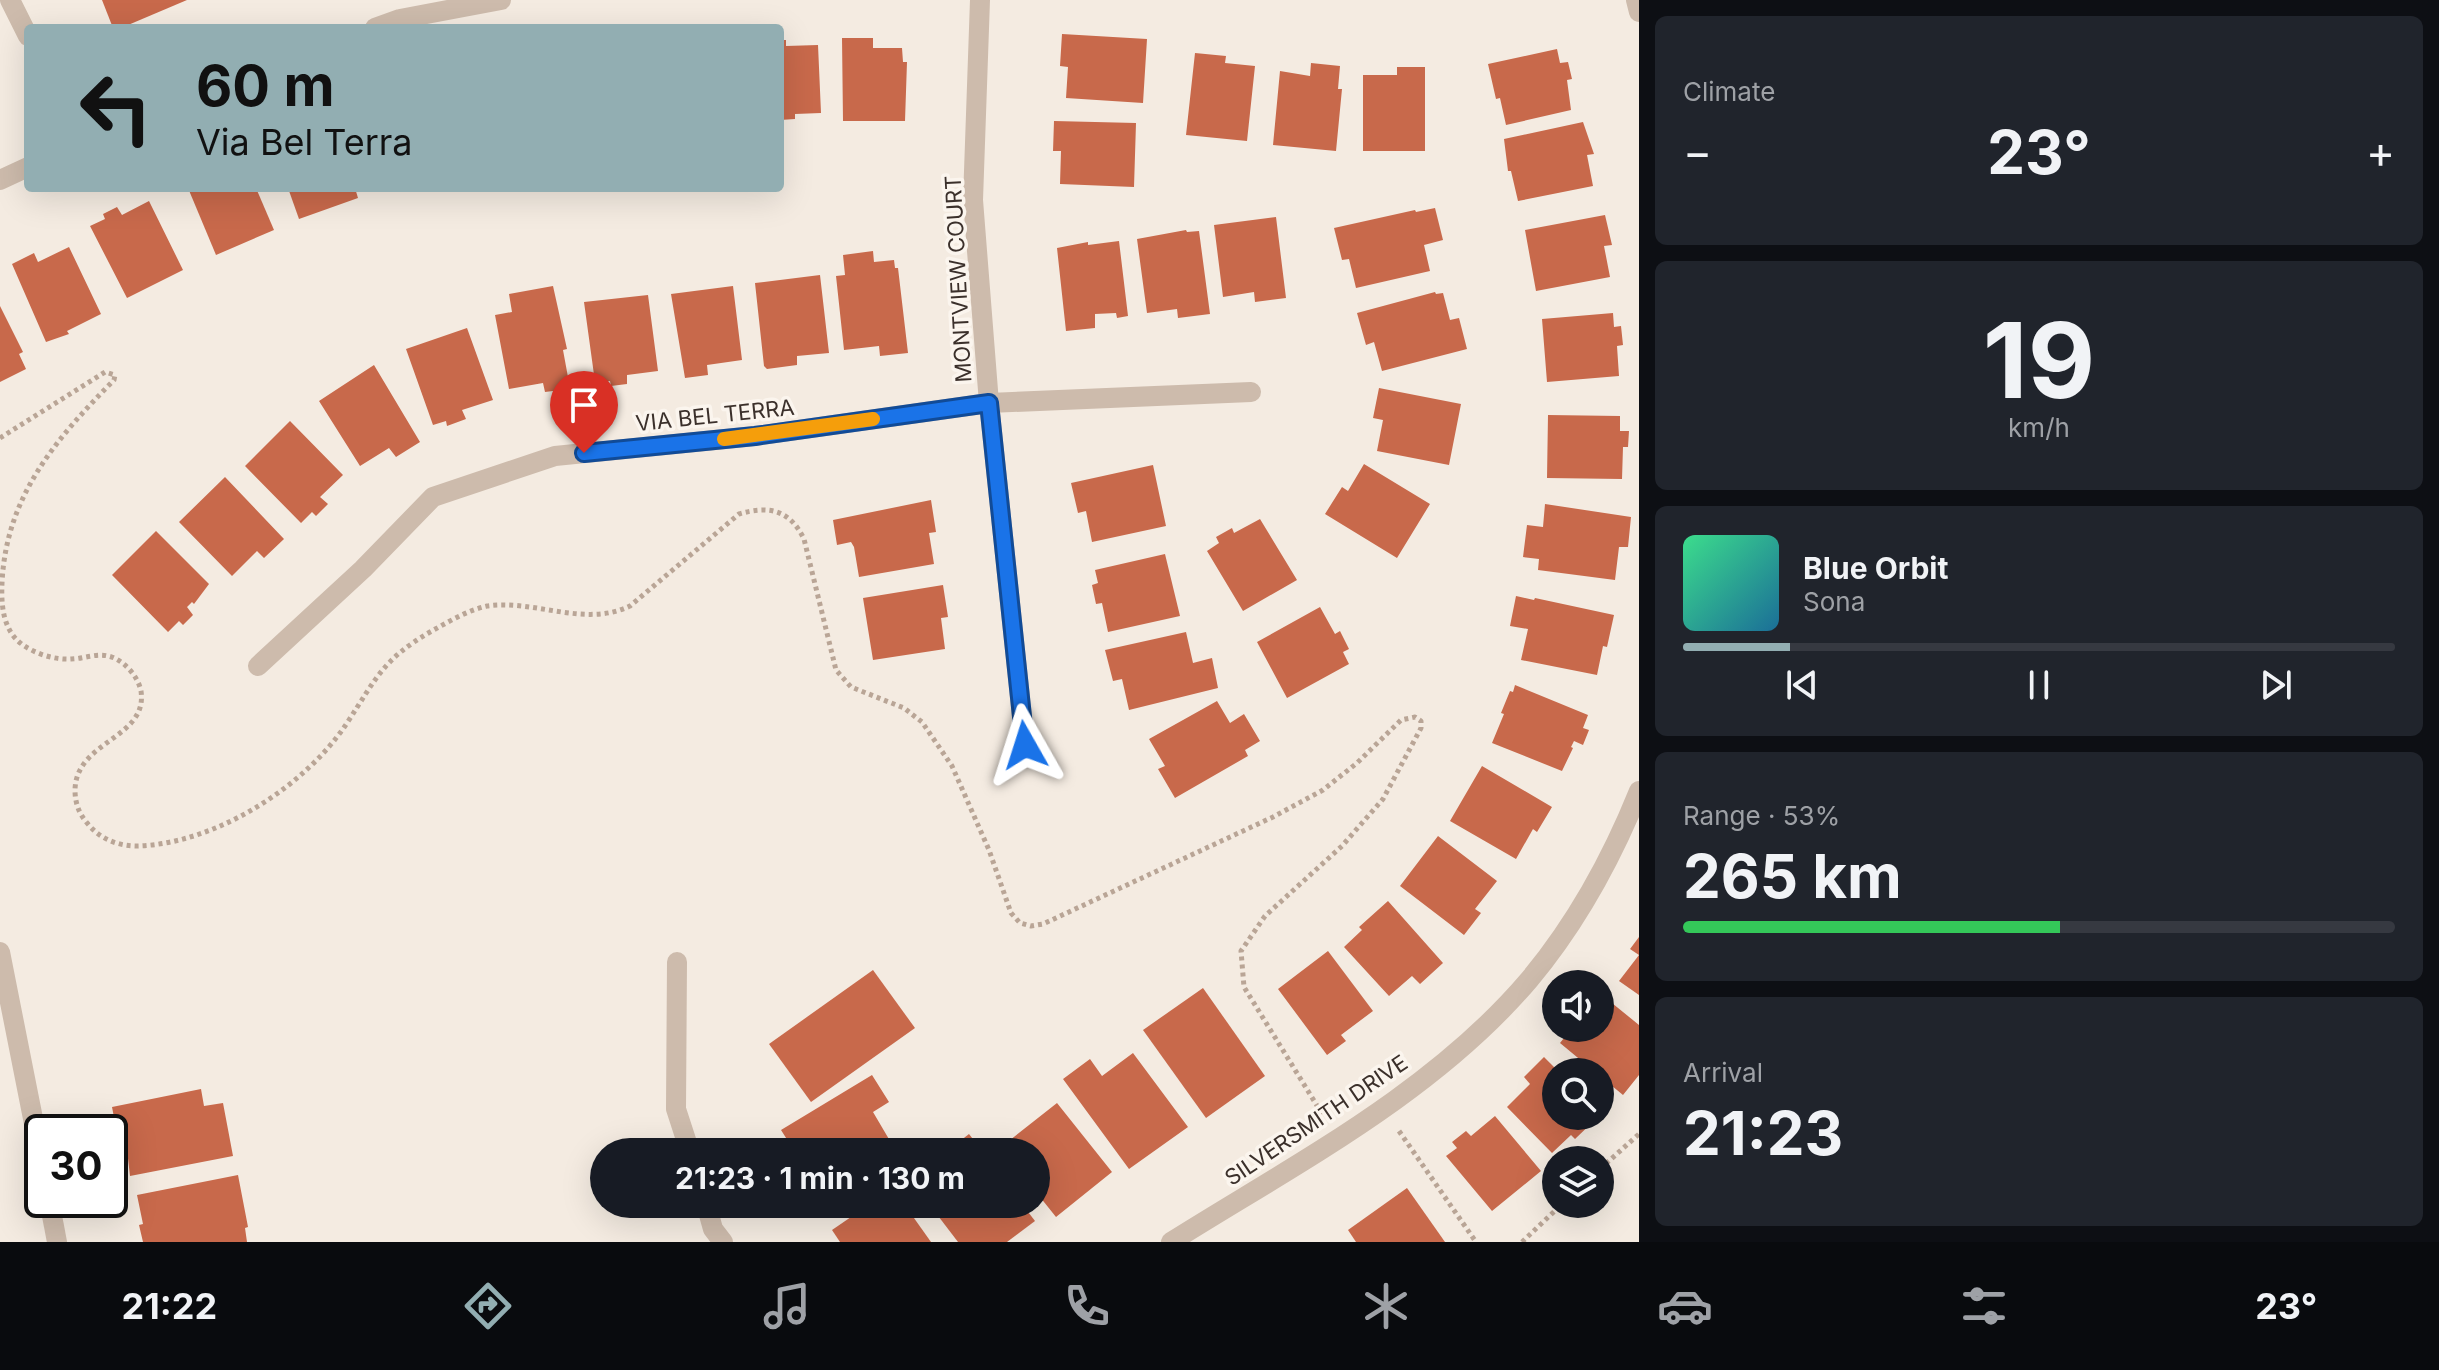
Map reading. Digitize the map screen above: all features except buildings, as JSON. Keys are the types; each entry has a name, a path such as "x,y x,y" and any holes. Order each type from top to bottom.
{"street":[{"path":"10,0 24,28"},
{"path":"386,24 501,0"},
{"name":"MONTVIEW COURT","path":"980,0 973,200 989,403 1025,745"},
{"path":"1636,0 1639,12"},
{"path":"0,180 24,169"},
{"name":"VIA BEL TERRA","path":"258,666 363,569 433,497 555,456 755,436 989,403 1251,392"},
{"name":"SILVERSMITH DRIVE","path":"1171,1242 1384,1109 1467,1043 1529,980 1577,913 1621,834 1639,791"},
{"path":"0,952 32,1114"},
{"path":"677,962 676,1109 685,1138"},
{"path":"52,1218 57,1242"},
{"path":"710,1218 713,1229 723,1242"}],"path":[{"path":"0,438 105,372 115,375 114,380 67,428 25,491 11,523 2,594 3,614 11,634 25,647 43,655 68,660 108,656 123,663 134,676 141,691 140,707 132,723 87,758 79,770 75,786 75,802 81,816 107,840 124,845 169,842 197,835 246,814 273,797 293,781 346,725 375,676 390,660 430,632 486,606 509,605 575,613 607,614 620,611 630,606 739,514 757,509 772,510 785,516 797,526 804,539 836,670 851,687 904,708 922,722 952,766 989,850 1011,913 1020,923 1031,926 1043,924 1310,797 1357,763 1401,720 1415,717 1421,721 1421,728 1383,799 1342,846 1265,916 1241,951 1244,987 1337,1138"},
{"path":"1384,1109 1476,1242"},
{"path":"1614,1156 1639,1134"},
{"path":"1522,1242 1547,1218"}],"slow traffic":[{"path":"724,439 873,419"}],"route":[{"path":"584,453 755,436 989,403 1025,745"}]}
